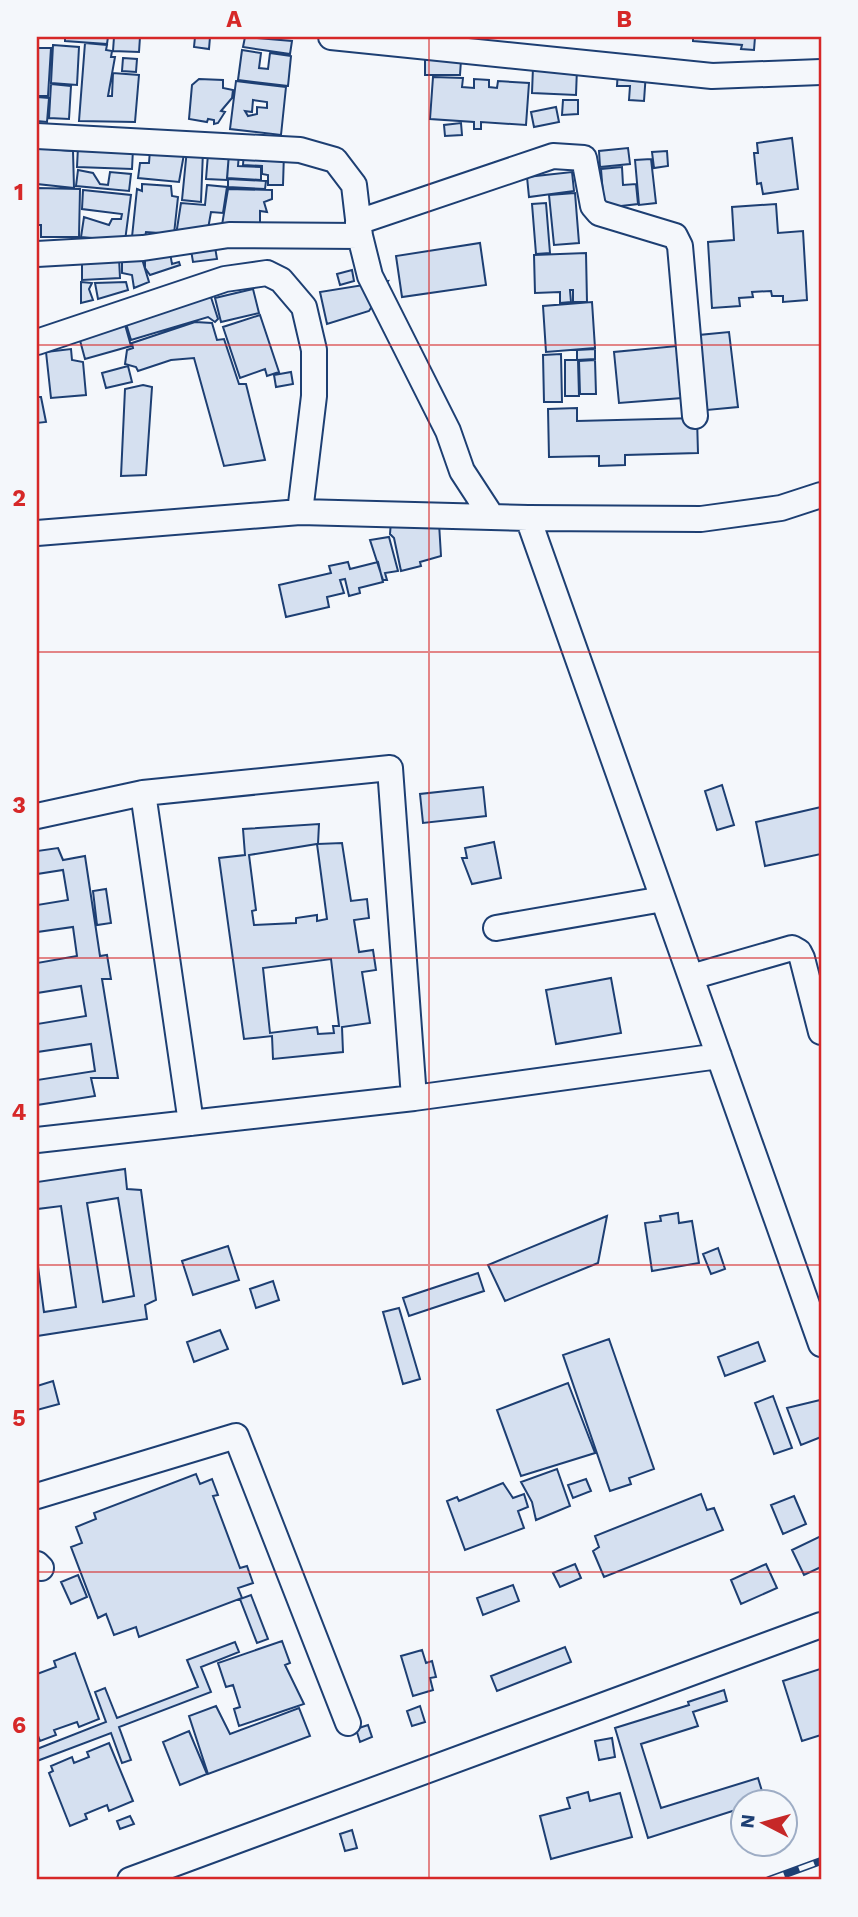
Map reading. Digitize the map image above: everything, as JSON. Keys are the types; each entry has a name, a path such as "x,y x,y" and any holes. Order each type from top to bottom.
{"street":[{"path":"331,37 712,76 821,72"},
{"path":"37,136 300,150 335,160 354,185 359,229 370,276 448,430 462,471 492,517"},
{"path":"37,254 143,248 229,235 359,229 553,156 584,158 593,206 599,213 675,236 680,246 695,416"},
{"path":"37,342 225,279 267,273 281,280 304,307 314,351 314,396 300,512"},
{"path":"37,533 300,512 701,519 781,508 821,495"},
{"path":"528,518 821,1344"},
{"path":"37,816 143,793 390,768 414,1098"},
{"path":"143,793 191,1123"},
{"path":"496,928 663,899"},
{"path":"691,977 792,948 799,952 802,958 821,1032"},
{"path":"37,1140 414,1098 719,1056"},
{"path":"37,1496 236,1436 348,1723"},
{"path":"130,1880 821,1625"}],"building":[{"path":"65,37 108,37 107,44 65,41"},
{"path":"114,37 140,37 139,52 113,51"},
{"path":"195,37 210,37 209,49 194,47"},
{"path":"245,37 292,41 290,54 243,47"},
{"path":"693,37 755,37 754,50 741,49 742,45 693,41"},
{"path":"85,43 107,45 106,50 112,51 111,57 115,57 108,96 112,96 113,73 139,75 135,122 79,121"},
{"path":"53,45 79,47 77,85 51,83"},
{"path":"37,48 51,48 48,96 37,96"},
{"path":"242,50 261,53 259,68 268,69 270,53 291,56 288,86 238,80"},
{"path":"123,58 137,59 136,72 122,71"},
{"path":"425,60 461,60 460,75 425,75"},
{"path":"533,67 577,68 576,95 532,93"},
{"path":"618,70 646,72 644,101 629,100 630,86 617,86"},
{"path":"433,77 463,78 462,87 474,88 474,79 489,80 489,87 497,88 498,81 529,83 526,125 481,122 481,129 474,129 474,122 430,119"},
{"path":"199,79 223,80 223,88 233,90 232,98 221,111 225,112 218,123 214,124 214,120 208,119 207,122 189,119 192,85"},
{"path":"236,81 286,87 281,135 230,129","holes":["253,100 267,102 267,108 257,107 257,114 248,116 245,111 252,112"]},
{"path":"51,84 71,86 69,119 49,118"},
{"path":"37,97 49,98 47,122 37,121"},
{"path":"563,100 578,100 578,114 562,115"},
{"path":"556,107 559,122 534,127 531,112"},
{"path":"461,123 462,135 445,136 444,125"},
{"path":"792,138 798,189 763,194 761,183 757,184 754,153 758,153 757,143"},
{"path":"78,147 133,149 132,169 77,167"},
{"path":"37,148 73,151 74,188 37,184"},
{"path":"628,148 630,164 600,167 599,151"},
{"path":"187,149 203,151 201,202 182,200"},
{"path":"150,150 184,154 179,182 138,178 140,163 149,163"},
{"path":"667,151 668,166 654,168 652,152"},
{"path":"244,152 284,153 283,185 268,185 268,175 262,174 262,166 243,165"},
{"path":"229,153 227,180 206,179 208,154"},
{"path":"229,153 239,154 238,166 261,167 261,180 227,178"},
{"path":"651,159 656,203 639,205 635,160"},
{"path":"622,167 623,185 636,184 638,204 604,208 601,169"},
{"path":"78,170 93,173 100,184 108,185 110,172 131,174 129,191 76,186"},
{"path":"572,172 574,191 529,197 527,177"},
{"path":"228,179 266,181 265,189 228,187"},
{"path":"142,184 171,186 172,196 178,197 174,234 146,232 145,238 132,237 137,189 142,191"},
{"path":"207,185 227,187 223,213 211,212 208,229 176,235 181,203 205,205"},
{"path":"37,188 80,189 79,237 41,237 41,225 37,225"},
{"path":"228,189 272,190 272,199 264,202 267,212 260,211 260,225 221,231"},
{"path":"83,190 131,195 125,241 81,237 84,217 109,225 112,219 121,219 122,214 82,209"},
{"path":"575,193 579,243 554,245 549,195"},
{"path":"546,203 550,253 536,254 532,204"},
{"path":"776,204 778,233 803,231 807,300 783,302 783,296 772,296 771,291 752,292 753,297 739,298 740,306 712,308 708,242 734,240 732,207"},
{"path":"480,243 486,285 402,297 396,256"},
{"path":"215,247 217,259 193,262 191,250"},
{"path":"170,253 172,264 179,262 180,265 150,275 145,268 145,257"},
{"path":"586,253 587,302 573,302 573,290 570,290 571,302 560,303 560,292 535,293 534,255"},
{"path":"119,258 120,278 82,280 82,260"},
{"path":"122,258 142,259 149,282 134,288 132,275 122,273"},
{"path":"352,270 354,281 340,285 337,274"},
{"path":"388,281 369,311 327,324 320,292"},
{"path":"81,282 92,283 89,289 93,300 81,303"},
{"path":"126,282 128,290 98,299 95,283"},
{"path":"253,289 259,313 221,322 215,298"},
{"path":"209,291 218,319 215,322 208,317 131,340 124,317"},
{"path":"592,302 595,348 546,352 543,306"},
{"path":"260,315 279,372 267,376 265,369 240,378 223,327"},
{"path":"124,321 131,346 85,359 78,333"},
{"path":"195,322 212,323 217,340 224,339 239,384 246,384 265,460 224,466 194,358 171,360 138,371 136,367 125,364 127,350 133,348 132,343"},
{"path":"729,332 738,407 707,410 699,335"},
{"path":"677,346 682,398 619,403 614,352"},
{"path":"71,349 72,360 83,362 86,395 51,398 46,352"},
{"path":"595,349 595,359 577,360 577,350"},
{"path":"561,354 562,402 544,402 543,355"},
{"path":"565,360 578,360 579,396 565,396"},
{"path":"595,360 596,394 580,394 579,361"},
{"path":"128,366 132,382 106,388 102,373"},
{"path":"291,372 293,384 276,387 274,375"},
{"path":"143,385 152,387 146,475 121,476 125,389"},
{"path":"37,397 41,397 46,422 37,423"},
{"path":"577,408 577,421 697,418 698,453 625,455 625,465 599,466 599,456 549,457 548,409"},
{"path":"391,521 439,523 441,556 420,562 421,566 401,571 394,538 390,534"},
{"path":"389,537 398,571 385,573 387,580 383,580 370,540"},
{"path":"348,562 350,569 378,562 383,582 359,588 360,593 349,596 345,579 340,580 344,593 327,597 329,607 286,617 279,585 331,573 329,566"},
{"path":"722,785 734,825 717,830 705,791"},
{"path":"483,787 486,816 423,823 420,794"},
{"path":"821,807 821,854 765,866 756,822"},
{"path":"319,824 318,844 342,843 351,901 367,899 369,918 354,920 359,952 373,950 376,970 362,972 370,1023 342,1027 343,1052 273,1059 272,1036 244,1039 219,858 245,855 243,829","holes":["317,844 327,919 317,921 317,915 296,918 296,923 254,925 252,911 256,910 249,855","331,959 339,1026 333,1026 334,1033 318,1034 317,1027 270,1033 263,968"]},
{"path":"494,842 501,878 472,884 462,858 467,858 465,848"},
{"path":"58,848 63,860 85,856 100,956 107,955 111,979 102,979 118,1078 91,1078 95,1096 37,1105 37,1080 95,1071 91,1044 37,1052 37,1024 86,1016 81,986 37,993 37,963 77,956 73,927 37,932 37,905 68,900 63,870 37,874 37,851"},
{"path":"106,889 111,923 97,925 93,891"},
{"path":"611,978 621,1033 556,1044 546,990"},
{"path":"125,1169 127,1189 141,1190 156,1300 145,1305 147,1319 37,1336 37,1259 44,1312 76,1307 61,1206 37,1209 37,1182","holes":["118,1198 134,1296 103,1302 87,1203"]},
{"path":"678,1213 679,1223 692,1221 699,1263 652,1271 645,1223 661,1221 660,1216"},
{"path":"607,1216 598,1263 505,1301 488,1265"},
{"path":"228,1246 239,1280 193,1295 182,1261"},
{"path":"718,1248 725,1269 711,1274 703,1254"},
{"path":"478,1273 484,1291 409,1316 403,1298"},
{"path":"273,1281 279,1300 256,1308 250,1289"},
{"path":"399,1308 420,1379 403,1384 383,1312"},
{"path":"220,1330 228,1349 194,1362 187,1342"},
{"path":"609,1339 654,1469 629,1478 631,1484 610,1491 563,1355"},
{"path":"758,1342 765,1361 725,1376 718,1357"},
{"path":"53,1381 59,1404 37,1410 37,1386"},
{"path":"568,1383 595,1453 521,1476 497,1410"},
{"path":"773,1396 792,1448 774,1454 755,1403"},
{"path":"820,1400 821,1437 801,1445 787,1408"},
{"path":"557,1469 570,1506 536,1520 532,1502 521,1482"},
{"path":"196,1474 200,1484 212,1479 218,1495 213,1496 240,1568 247,1566 253,1583 238,1588 242,1598 139,1637 136,1627 114,1635 106,1614 98,1618 71,1547 82,1543 76,1527 96,1519 94,1513"},
{"path":"586,1479 591,1491 573,1498 568,1485"},
{"path":"503,1483 513,1498 524,1494 528,1507 518,1511 524,1528 465,1550 447,1501 457,1497 459,1501"},
{"path":"701,1494 707,1510 714,1508 723,1530 604,1577 593,1551 599,1547 595,1536"},
{"path":"794,1496 806,1524 783,1534 771,1505"},
{"path":"821,1536 821,1567 804,1575 792,1550"},
{"path":"575,1564 581,1578 560,1587 553,1573"},
{"path":"766,1564 777,1588 741,1604 731,1580"},
{"path":"78,1575 87,1597 71,1604 61,1582"},
{"path":"513,1585 519,1601 483,1615 477,1598"},
{"path":"251,1595 268,1639 257,1643 240,1599"},
{"path":"282,1641 290,1663 285,1665 304,1704 239,1726 234,1709 240,1707 233,1685 226,1687 218,1663"},
{"path":"235,1642 239,1652 201,1667 211,1692 119,1727 131,1760 122,1763 111,1733 37,1761 37,1749 106,1722 95,1692 105,1688 117,1718 198,1687 187,1660"},
{"path":"565,1647 571,1662 497,1691 491,1676"},
{"path":"422,1650 426,1663 432,1661 436,1677 430,1678 433,1690 413,1696 401,1656"},
{"path":"75,1653 99,1719 79,1727 77,1722 54,1730 56,1735 40,1741 37,1733 37,1674 56,1667 54,1661"},
{"path":"820,1669 821,1735 802,1741 783,1681"},
{"path":"724,1690 727,1701 693,1712 698,1726 641,1744 661,1808 728,1787 728,1812 648,1838 615,1728 689,1705 688,1702"},
{"path":"216,1706 230,1734 299,1708 310,1736 208,1774 189,1716"},
{"path":"420,1706 425,1722 412,1726 407,1711"},
{"path":"368,1725 372,1737 360,1742 356,1729"},
{"path":"189,1731 207,1774 180,1785 163,1742"},
{"path":"612,1738 615,1757 599,1760 595,1741"},
{"path":"109,1743 133,1801 109,1811 107,1805 85,1814 87,1819 70,1826 49,1773 53,1771 51,1766 72,1757 74,1763 89,1757 87,1752"},
{"path":"758,1778 761,1787 729,1787"},
{"path":"588,1792 590,1801 620,1793 632,1837 551,1859 540,1816 570,1808 567,1798"},
{"path":"130,1816 134,1824 120,1829 117,1821"},
{"path":"352,1830 357,1848 345,1851 340,1834"}],"railway":[{"path":"769,1880 821,1861"}]}
